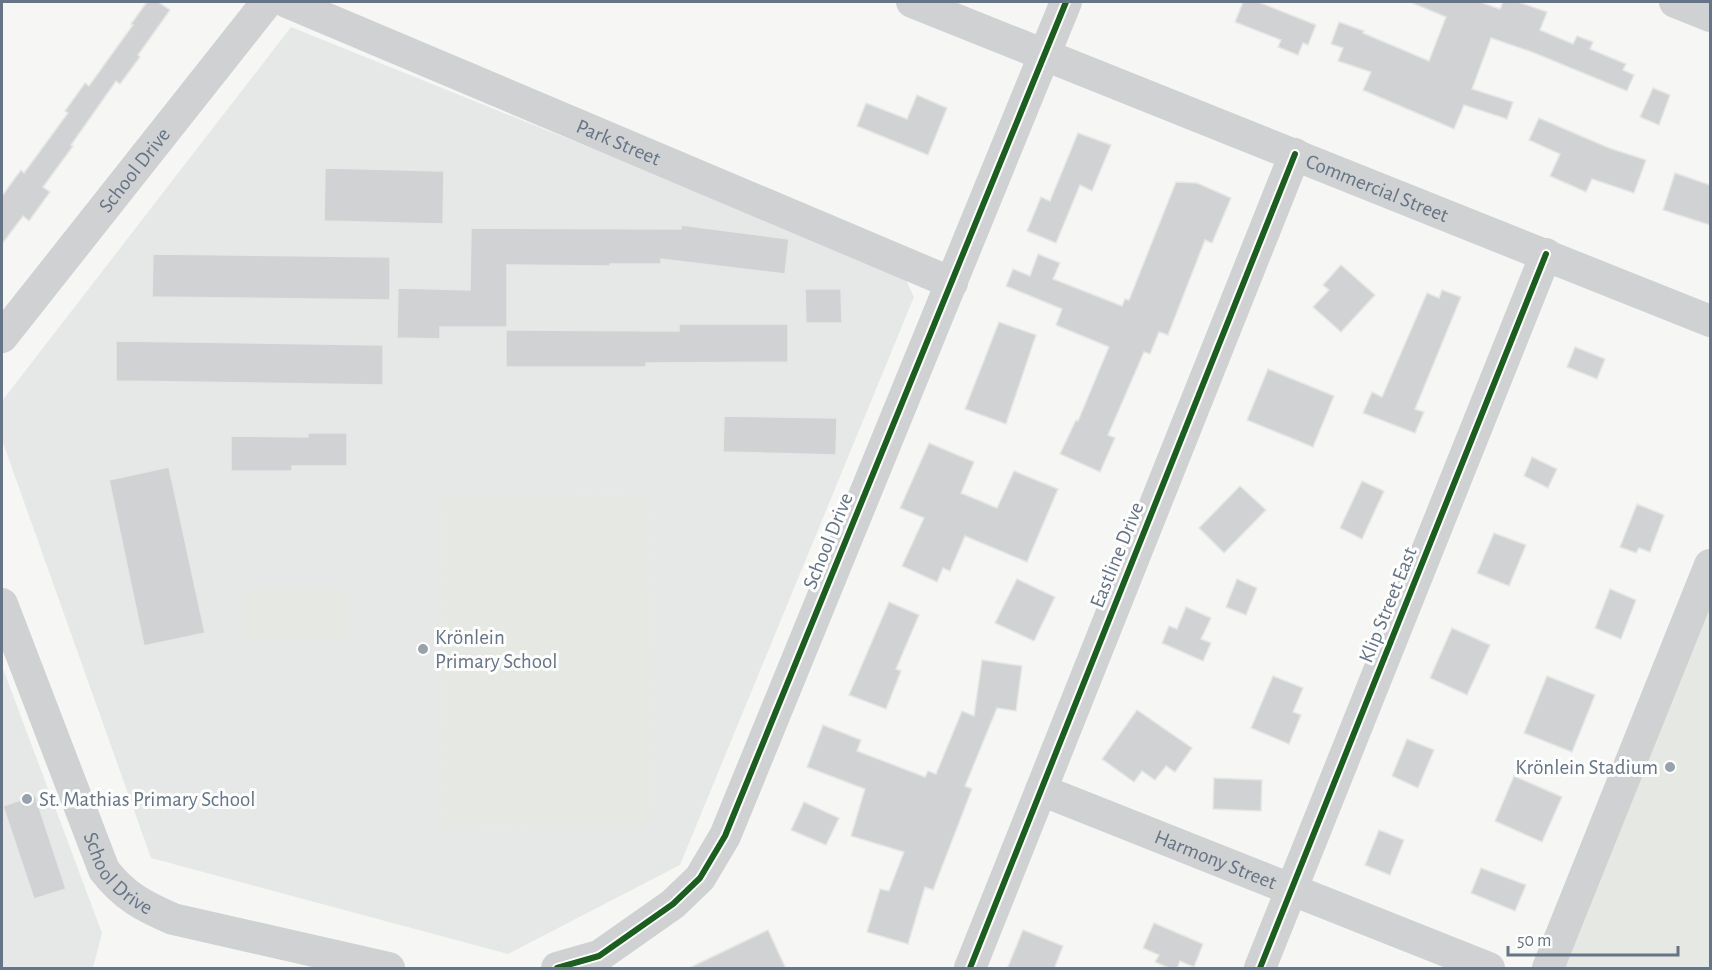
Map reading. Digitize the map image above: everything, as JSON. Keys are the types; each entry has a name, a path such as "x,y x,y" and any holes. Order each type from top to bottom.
{"street":[{"name":"School Drive","path":"2,338 267,2"},
{"name":"Park Street","path":"287,2 952,283"},
{"name":"Commercial Street","path":"912,2 1710,321"},
{"name":"School Drive","path":"557,969 602,962 673,904 700,878 725,836 1066,2"},
{"path":"1675,2 1710,16"},
{"name":"Eastline Drive","path":"970,969 1295,154"},
{"name":"Klip Street East","path":"1260,969 1546,254"},
{"path":"1548,969 1710,565"},
{"name":"School Drive","path":"2,604 104,870 118,888 148,909 173,919 389,969"},
{"name":"Harmony Street","path":"1041,790 1489,969"}],"shaded area":[{"name":"Krönlein Primary School","path":"291,27 903,274 914,297 680,865 508,954 151,858 2,440 2,401"},
{"path":"649,495 651,827 442,828 440,496"},
{"name":"Krönlein Stadium","path":"1710,565 1710,968 1549,968"},
{"path":"245,589 347,589 347,638 245,638"},
{"name":"St. Mathias Primary School","path":"2,666 102,933 93,968 2,968"}],"building":[{"path":"147,2 158,2 170,10 138,55 140,57 120,84 116,81 43,187 50,192 29,221 23,216 2,244 2,196 21,170 24,173 68,113 65,111 85,83 89,86"},
{"path":"1243,2 1258,2 1316,25 1308,45 1303,43 1298,55 1278,47 1281,40 1235,22"},
{"path":"1410,2 1480,2 1500,9 1503,2 1518,2 1547,12 1540,30 1573,44 1577,36 1593,42 1590,49 1626,64 1623,70 1634,75 1627,91 1532,52 1491,38 1472,89 1513,102 1507,119 1464,105 1454,129 1363,90 1371,72 1338,61 1343,48 1331,44 1339,22 1429,61 1446,17"},
{"path":"1653,88 1670,95 1659,125 1640,117"},
{"path":"917,95 947,108 928,155 857,126 866,103 907,119"},
{"path":"1539,118 1609,148 1646,160 1634,193 1592,179 1586,192 1550,176 1560,154 1529,140"},
{"path":"1078,133 1111,145 1092,191 1080,185 1056,243 1027,231 1041,197 1050,201"},
{"path":"325,168 444,171 443,224 324,221"},
{"path":"1675,173 1710,185 1710,225 1663,210"},
{"path":"1176,182 1197,183 1231,198 1212,243 1205,240 1168,335 1159,332 1150,354 1144,352 1108,435 1115,438 1100,472 1060,454 1076,420 1078,421 1109,347 1056,325 1062,309 1006,286 1013,269 1030,276 1038,254 1060,263 1053,279 1122,306 1125,299 1129,300"},
{"path":"681,225 789,239 785,274 661,259 661,264 610,264 610,266 507,265 507,327 440,327 440,339 397,338 398,288 470,290 471,228 681,229"},
{"path":"153,254 390,257 390,300 152,297"},
{"path":"1341,265 1375,295 1341,332 1313,307 1329,290 1323,285"},
{"path":"805,289 841,289 842,323 806,323"},
{"path":"1442,290 1461,297 1415,409 1424,412 1415,433 1363,413 1372,392 1382,397 1427,293 1439,298"},
{"path":"999,322 1036,335 1006,424 965,409"},
{"path":"679,324 788,324 788,362 646,363 646,367 506,367 506,330 679,331"},
{"path":"116,341 383,345 383,385 116,381"},
{"path":"1575,347 1605,359 1597,379 1567,367"},
{"path":"1268,369 1334,396 1313,447 1247,420"},
{"path":"724,416 837,418 836,455 723,452"},
{"path":"308,433 347,433 347,466 292,466 292,471 231,471 231,436 308,437"},
{"path":"929,443 974,462 961,493 997,508 1014,471 1058,489 1027,562 965,536 950,571 943,568 937,582 902,566 924,518 900,508"},
{"path":"1532,457 1557,469 1548,488 1524,476"},
{"path":"169,467 205,633 144,646 109,480"},
{"path":"1362,481 1384,491 1362,539 1340,528"},
{"path":"1240,486 1266,510 1224,553 1199,528"},
{"path":"1637,504 1664,515 1650,552 1639,548 1636,553 1620,547"},
{"path":"1494,533 1526,545 1509,586 1477,573"},
{"path":"1017,579 1055,597 1034,641 995,623"},
{"path":"1237,579 1257,588 1246,615 1226,607"},
{"path":"1610,589 1636,600 1621,639 1595,628"},
{"path":"889,602 919,615 896,669 901,671 886,709 849,695"},
{"path":"1186,607 1211,618 1201,639 1211,643 1203,661 1162,643 1169,626 1177,629"},
{"path":"1452,628 1490,645 1467,695 1430,678"},
{"path":"982,660 1022,666 1016,711 997,708 965,786 972,789 933,890 925,887 908,944 867,932 880,889 889,891 904,852 851,836 865,789 807,767 823,725 861,740 857,751 925,777 928,771 936,774 962,711 974,716"},
{"path":"1273,676 1303,688 1293,712 1301,715 1289,744 1251,728"},
{"path":"1547,676 1595,695 1572,752 1524,733"},
{"path":"1137,710 1192,748 1175,772 1166,766 1155,780 1142,771 1134,782 1102,759"},
{"path":"1407,739 1434,750 1418,788 1392,776"},
{"path":"1514,776 1562,797 1542,842 1495,821"},
{"path":"1214,778 1262,780 1261,811 1213,809"},
{"path":"35,795 66,889 34,899 3,806"},
{"path":"804,802 839,818 826,845 791,830"},
{"path":"1379,830 1404,840 1390,875 1365,865"},
{"path":"1481,868 1526,885 1515,911 1471,893"},
{"path":"1154,923 1203,944 1194,967 1180,961 1177,969 1171,969 1155,962 1159,955 1143,948"},
{"path":"768,930 786,969 687,969"},
{"path":"1023,930 1063,946 1054,969 1007,969"}],"cycle path":[{"path":"557,968 599,956 673,904 700,878 725,836 1066,2"},
{"path":"970,968 1295,154"},
{"path":"1260,968 1546,254"}],"place":[{"name":"Krönlein Primary School","path":"423,649"},
{"name":"Krönlein Stadium","path":"1670,767"},
{"name":"St. Mathias Primary School","path":"27,799"}]}
